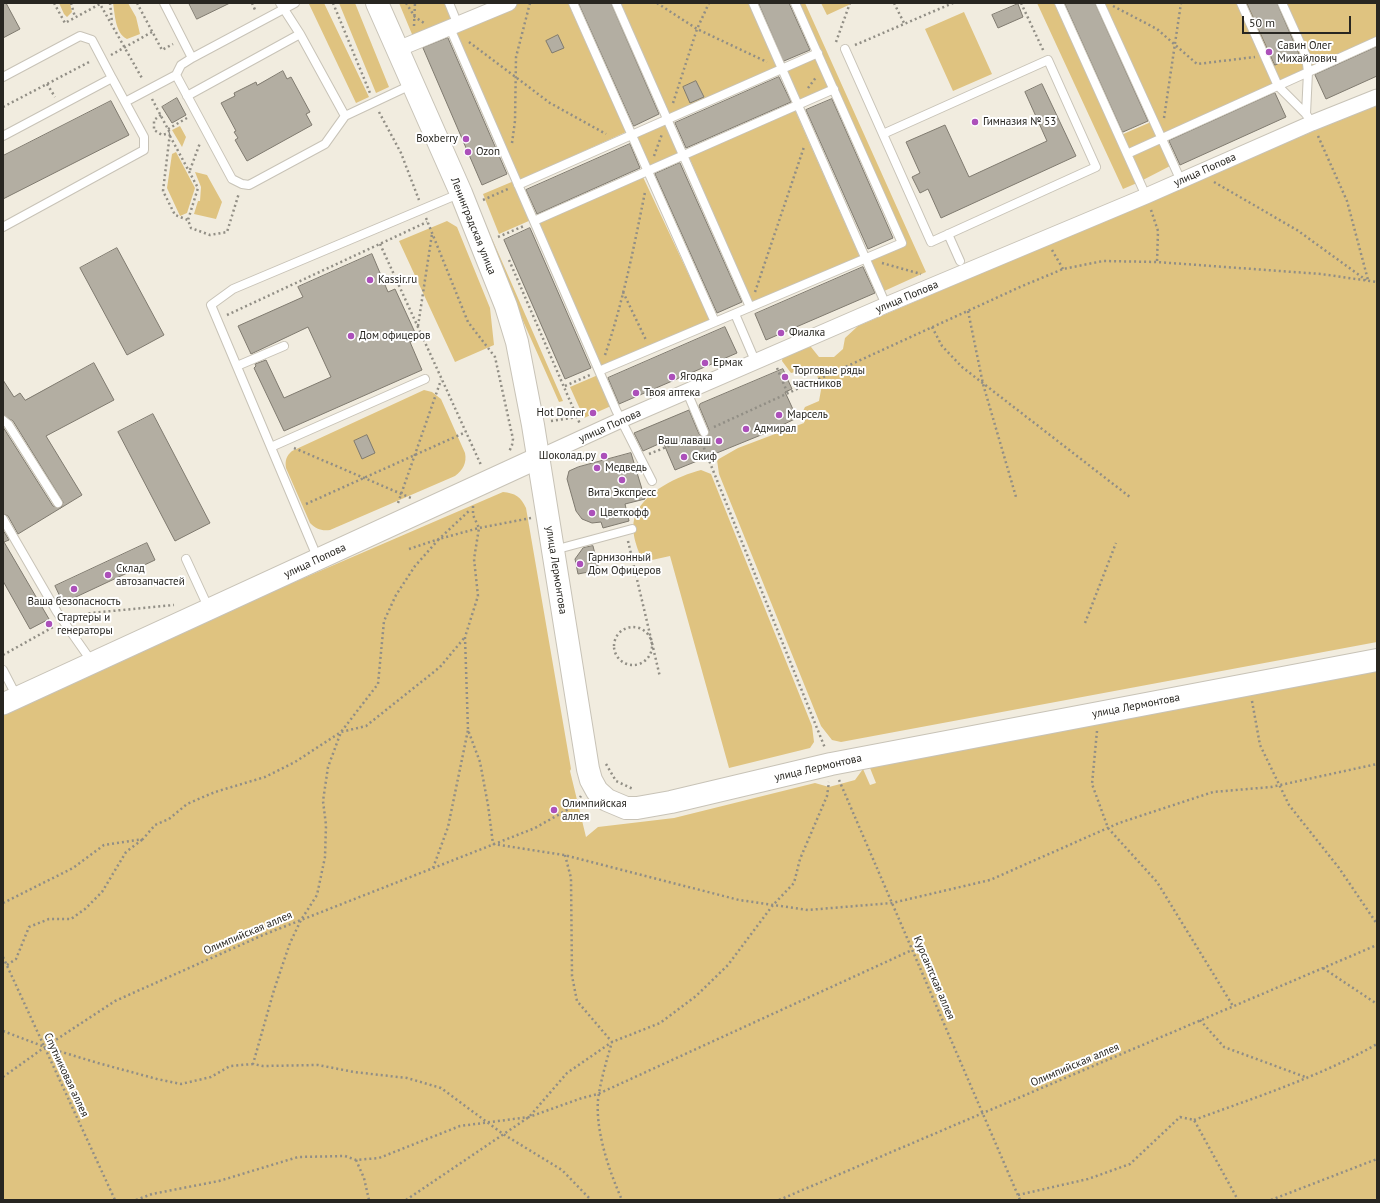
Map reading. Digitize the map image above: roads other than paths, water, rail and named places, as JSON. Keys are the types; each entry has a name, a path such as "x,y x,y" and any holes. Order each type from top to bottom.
{"main road":[{"name":"Ленинградская улица","path":"377,3 405,46 413,84 461,193 506,306 517,342 538,458"},
{"name":"улица Лермонтова","path":"538,458 591,780 597,791 608,800 626,808 637,808 671,802 831,764 1377,660"}],"street":[{"path":"405,46 500,5"},
{"name":"улица Попова","path":"10,700 318,560 480,478 538,458 621,420 1181,181 1309,118 1377,97"}],"lane":[{"path":"164,3 192,58"},
{"path":"125,102 176,75 181,65 192,58 282,6 295,3"},
{"path":"449,3 454,26 518,185 621,420 652,481"},
{"path":"573,3 715,322"},
{"path":"616,3 750,307"},
{"path":"752,3 886,306"},
{"path":"599,371 902,243 795,3"},
{"path":"1059,3 1146,196"},
{"path":"1100,3 1181,181"},
{"path":"1241,3 1278,86 1309,118"},
{"path":"1282,3 1306,56 1308,72 1309,118"},
{"path":"282,6 300,34 345,116"},
{"path":"187,96 300,34"},
{"path":"3,77 80,36 92,40 144,137 144,150 3,227"},
{"path":"1127,154 1377,41"},
{"path":"845,50 931,242 1096,167 1048,60 883,134"},
{"path":"518,185 818,54"},
{"path":"176,75 232,179 242,184 249,185 325,144 345,116 413,84"},
{"path":"3,136 112,78"},
{"path":"534,221 834,89"},
{"path":"318,560 211,305 233,289 461,193"},
{"path":"948,234 960,261"},
{"path":"735,314 756,363"},
{"path":"237,366 284,346"},
{"path":"270,447 425,379"},
{"path":"687,392 701,433"},
{"path":"3,420 8,424 58,503"},
{"path":"3,519 58,612 93,662"},
{"path":"553,551 629,530"},
{"path":"186,559 209,610"},
{"path":"3,670 10,700"}],"place":[{"name":"Савин Олег Михайлович","path":"1269,52"},
{"name":"Гимназия № 53","path":"975,122"},
{"name":"Boxberry","path":"466,139"},
{"name":"Ozon","path":"468,152"},
{"name":"Kassir.ru","path":"370,280"},
{"name":"Фиалка","path":"781,333"},
{"name":"Дом офицеров","path":"351,336"},
{"name":"Ермак","path":"705,363"},
{"name":"Ягодка","path":"672,377"},
{"name":"Торговые ряды частников","path":"785,377"},
{"name":"Твоя аптека","path":"636,393"},
{"name":"Hot Doner","path":"593,413"},
{"name":"Марсель","path":"779,415"},
{"name":"Адмирал","path":"746,429"},
{"name":"Ваш лаваш","path":"719,441"},
{"name":"Шоколад.ру","path":"604,456"},
{"name":"Скиф","path":"684,457"},
{"name":"Медведь","path":"597,468"},
{"name":"Вита Экспресс","path":"622,480"},
{"name":"Цветкофф","path":"592,513"},
{"name":"Гарнизонный Дом Офицеров","path":"580,564"},
{"name":"Склад автозапчастей","path":"108,575"},
{"name":"Ваша безопасность","path":"74,589"},
{"name":"Стартеры и генераторы","path":"49,624"},
{"name":"Олимпийская аллея","path":"554,810"}]}
